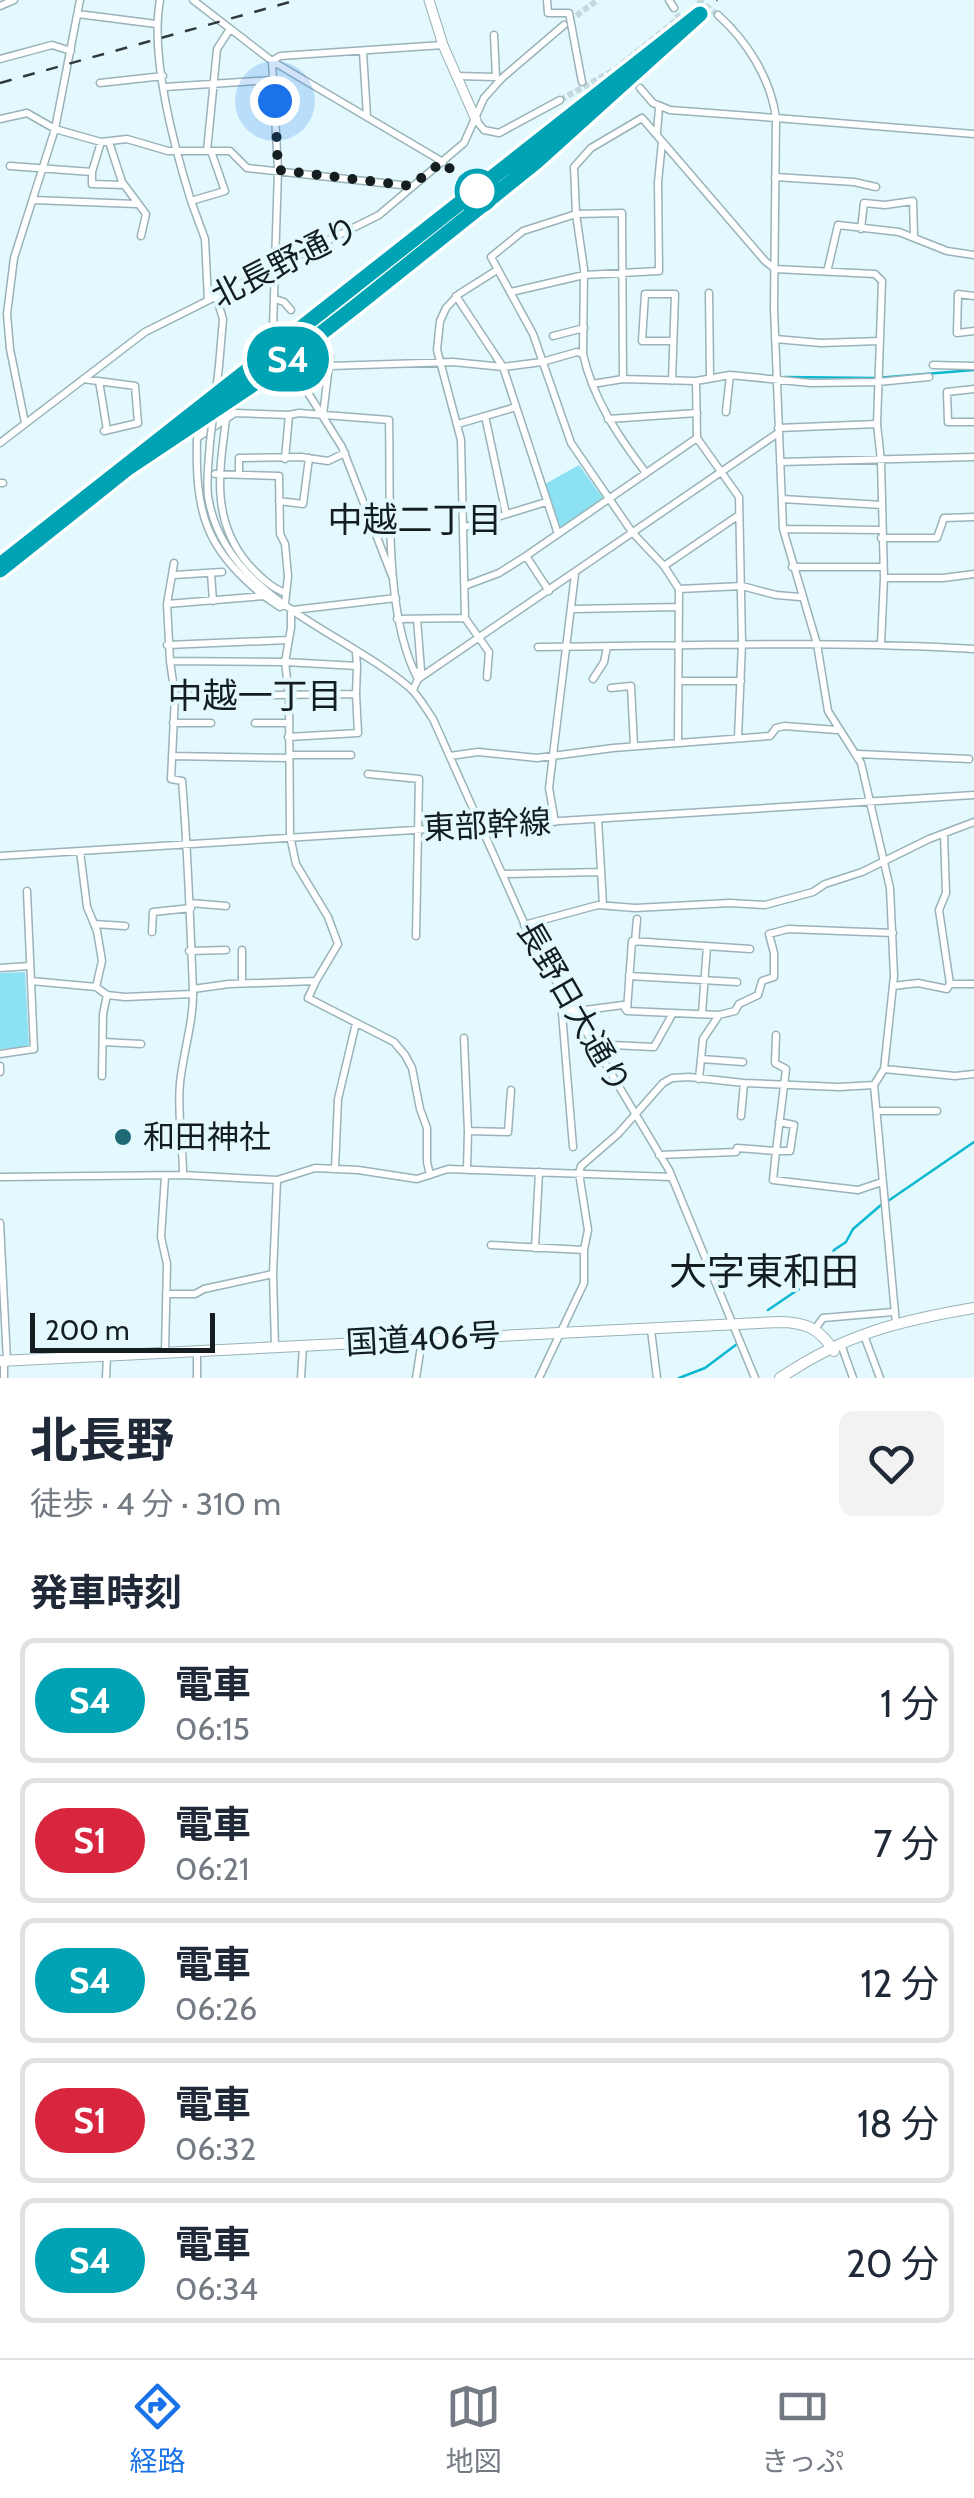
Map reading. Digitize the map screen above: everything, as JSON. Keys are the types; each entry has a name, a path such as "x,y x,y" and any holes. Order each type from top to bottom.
{"highway":[{"path":"789,1378 894,1320 974,1308"},
{"path":"780,1378 894,1320"},
{"name":"国道406号","path":"4,1361 796,1322 815,1329"},
{"path":"815,1329 836,1349"}],"main road":[{"path":"429,0 443,45 476,120"}],"street":[{"path":"0,6 14,0"},
{"path":"25,423 4,326 14,258 56,129 80,0"},
{"path":"160,0 156,24 176,151 206,238 212,298 223,319 208,492 218,530 248,574 412,690 421,670 417,619"},
{"path":"193,0 272,60 442,162"},
{"path":"548,0 548,13 569,12 582,82"},
{"path":"78,14 156,24"},
{"path":"718,15 739,34 774,98 775,338 783,529 816,644 825,701 864,773 890,888 894,986 884,1068 874,1085 894,1320 823,1318 815,1329"},
{"name":"北長野通り","path":"0,442 145,332 379,215 464,143 484,98 564,25"},
{"path":"191,201 226,191 209,150 217,49 230,29"},
{"path":"457,76 496,76 494,35"},
{"path":"0,59 52,44 71,51"},
{"path":"272,60 280,56 443,45"},
{"path":"364,52 367,117"},
{"path":"272,60 278,170 273,328"},
{"path":"100,84 163,76"},
{"path":"166,87 273,80"},
{"path":"640,88 659,107 974,134"},
{"path":"476,120 484,130 499,133 560,100"},
{"path":"511,292 584,276 659,272 659,107"},
{"path":"0,118 27,112 56,129 105,142 127,140 176,151 230,150 246,168 411,186"},
{"path":"646,473 608,418 583,354 584,276 574,168 579,158 642,118 775,268 876,274 882,281 877,424 882,461 881,644"},
{"path":"105,142 92,172 92,184 124,186"},
{"path":"105,142 124,186 146,214 141,236"},
{"path":"10,166 92,172"},
{"path":"775,176 854,182 876,188"},
{"path":"33,200 136,204"},
{"path":"861,228 864,203 913,201 914,236"},
{"path":"623,379 622,213 576,214 523,231 491,257 533,334 571,443 608,500 679,589 678,743"},
{"path":"827,272 838,226 914,236 946,251 974,254"},
{"path":"487,677 489,652 465,618 462,440 438,362 440,322 456,296 497,270"},
{"path":"709,293 710,377"},
{"path":"0,294 9,298"},
{"path":"672,341 642,341 646,294 675,294 672,381"},
{"path":"974,296 958,294 957,333 974,331"},
{"path":"456,296 503,366 558,534"},
{"path":"275,299 291,310"},
{"path":"554,336 584,328"},
{"path":"775,338 821,343 880,340"},
{"path":"330,366 438,362 503,366 583,354"},
{"path":"322,416 330,357"},
{"path":"933,365 974,366"},
{"path":"592,384 623,379 696,381 730,375 778,381 929,377"},
{"path":"726,412 730,375"},
{"path":"298,377 345,453 392,576"},
{"path":"82,380 136,386 138,423 105,430 99,382"},
{"path":"696,381 697,438 739,497 742,643 738,738"},
{"path":"974,390 948,392 948,422 974,422"},
{"path":"458,424 516,407"},
{"path":"396,598 280,607 242,579 212,537 197,493 198,438 236,413 389,420 397,618 417,676"},
{"path":"608,418 697,413"},
{"path":"285,459 289,416"},
{"path":"485,416 506,514"},
{"path":"226,418 217,474 220,510 236,548 257,574 286,593"},
{"path":"417,676 549,591 778,430 877,424"},
{"path":"466,585 499,573 526,556 697,438"},
{"path":"239,474 239,458 328,461 345,453"},
{"path":"780,462 974,457"},
{"path":"279,501 302,504 308,458"},
{"path":"217,474 279,476 280,534 285,544 290,607 285,662 290,836 296,864 328,917 338,944 308,998 394,1042 412,1068 427,1128 426,1162 430,1176"},
{"path":"782,499 882,506"},
{"path":"464,527 546,502"},
{"path":"664,566 740,514"},
{"path":"783,529 937,538 944,518 974,518"},
{"path":"526,556 549,591"},
{"path":"174,564 167,604 167,645 174,696 171,779 182,781 193,991 180,1083 178,1132 183,1146 183,1176"},
{"path":"792,567 882,567"},
{"path":"174,575 222,572"},
{"path":"555,822 550,788 575,572"},
{"path":"211,573 212,601"},
{"path":"884,578 974,574"},
{"path":"679,589 742,586 800,597"},
{"path":"167,604 264,596"},
{"path":"572,608 679,607"},
{"path":"397,618 465,618"},
{"path":"167,645 288,640"},
{"path":"538,648 742,643 974,649"},
{"path":"593,679 604,662 607,647"},
{"path":"288,737 358,733 356,652"},
{"path":"170,661 357,666"},
{"path":"679,681 741,681"},
{"path":"611,688 631,686 634,746"},
{"name":"長野日大通り","path":"412,690 450,756 524,925 672,1177 755,1378"},
{"path":"174,696 356,694"},
{"path":"173,723 211,724"},
{"path":"256,723 288,724"},
{"path":"450,756 478,752 521,758 553,756 770,736 776,728 784,726 838,730"},
{"path":"172,756 351,754"},
{"path":"856,754 970,759"},
{"path":"368,774 419,780 416,936"},
{"name":"東部幹線","path":"0,856 974,796"},
{"path":"598,820 603,904"},
{"path":"524,925 603,904 635,908 765,905 814,892 974,822"},
{"path":"894,986 918,983 947,990 950,984 940,910 946,893 944,834"},
{"path":"80,850 87,907 102,961 96,988"},
{"path":"503,874 601,872"},
{"path":"0,1054 34,1050 27,891"},
{"path":"152,932 153,912 190,905 226,906"},
{"path":"636,942 637,919"},
{"path":"93,924 125,926"},
{"path":"627,1011 719,1015 735,1011 738,1004 758,995 762,981 774,977 769,934 788,929 893,934"},
{"path":"627,1011 632,941 750,948"},
{"path":"702,1014 707,946"},
{"path":"189,951 226,950"},
{"path":"242,950 242,983"},
{"path":"0,968 29,966"},
{"path":"629,976 737,982"},
{"path":"30,980 96,988 107,995 125,998 242,983 316,980"},
{"path":"950,984 974,984"},
{"path":"102,1076 107,995"},
{"path":"573,1147 562,1014 623,1004 627,1011"},
{"path":"598,1052 609,1051 612,1045 654,1047 673,1013"},
{"path":"699,1080 703,1039 719,1015"},
{"path":"335,1169 338,1099 356,1023"},
{"path":"776,1035 775,1063 786,1069 773,1180 858,1190 882,1182"},
{"path":"464,1038 466,1170"},
{"path":"102,1042 141,1044"},
{"path":"701,1059 743,1062"},
{"path":"884,1068 955,1076 974,1074"},
{"path":"539,1378 584,1283 588,1230 581,1166 672,1078 690,1076 699,1080 784,1085 874,1085"},
{"path":"740,1116 744,1083"},
{"path":"468,1131 508,1132 511,1090"},
{"path":"877,1111 936,1111"},
{"path":"660,1156 736,1152 738,1148 790,1151 794,1125 779,1122"},
{"path":"0,1176 277,1180 315,1168 417,1179 448,1169 672,1177"},
{"path":"535,1248 539,1172"},
{"path":"165,1352 167,1264 161,1236 166,1176"},
{"path":"274,1346 277,1180"},
{"path":"0,1223 4,1378"},
{"path":"490,1245 584,1250"},
{"path":"166,1294 196,1294 273,1274"},
{"path":"651,1329 657,1378"},
{"path":"865,1338 880,1378"},
{"path":"416,1378 422,1339"},
{"path":"301,1378 303,1345"},
{"path":"836,1349 853,1378"},
{"path":"197,1350 197,1378"},
{"path":"106,1354 106,1378"}],"shaded area":[{"path":"579,465 603,498 561,529 545,484"},
{"path":"25,972 29,1047 0,1049 0,973"}],"waterway":[{"path":"785,377 876,378 974,370"},
{"path":"888,1201 974,1142"},
{"path":"768,1310 824,1272 834,1250 881,1205"},
{"path":"679,1378 705,1368 737,1344"}],"tunnel":[{"path":"569,21 598,0"},
{"path":"698,0 718,15"},
{"path":"560,100 616,69 679,18 674,8"}],"railway":[{"path":"0,83 297,0"},
{"path":"0,565 717,0"},
{"path":"241,392 296,354 518,177"}],"train":[{"name":"S4","path":"0,565 700,14 536,162 356,306 270,373 128,468 0,570"}],"place":[{"name":"和田神社","path":"123,1137"}],"district":[{"name":"中越二丁目","path":"415,520"},
{"name":"中越一丁目","path":"255,696"},
{"name":"大字東和田","path":"764,1272"}],"route":[{"path":"275,101 278,170 411,186 442,162 477,191"}]}
